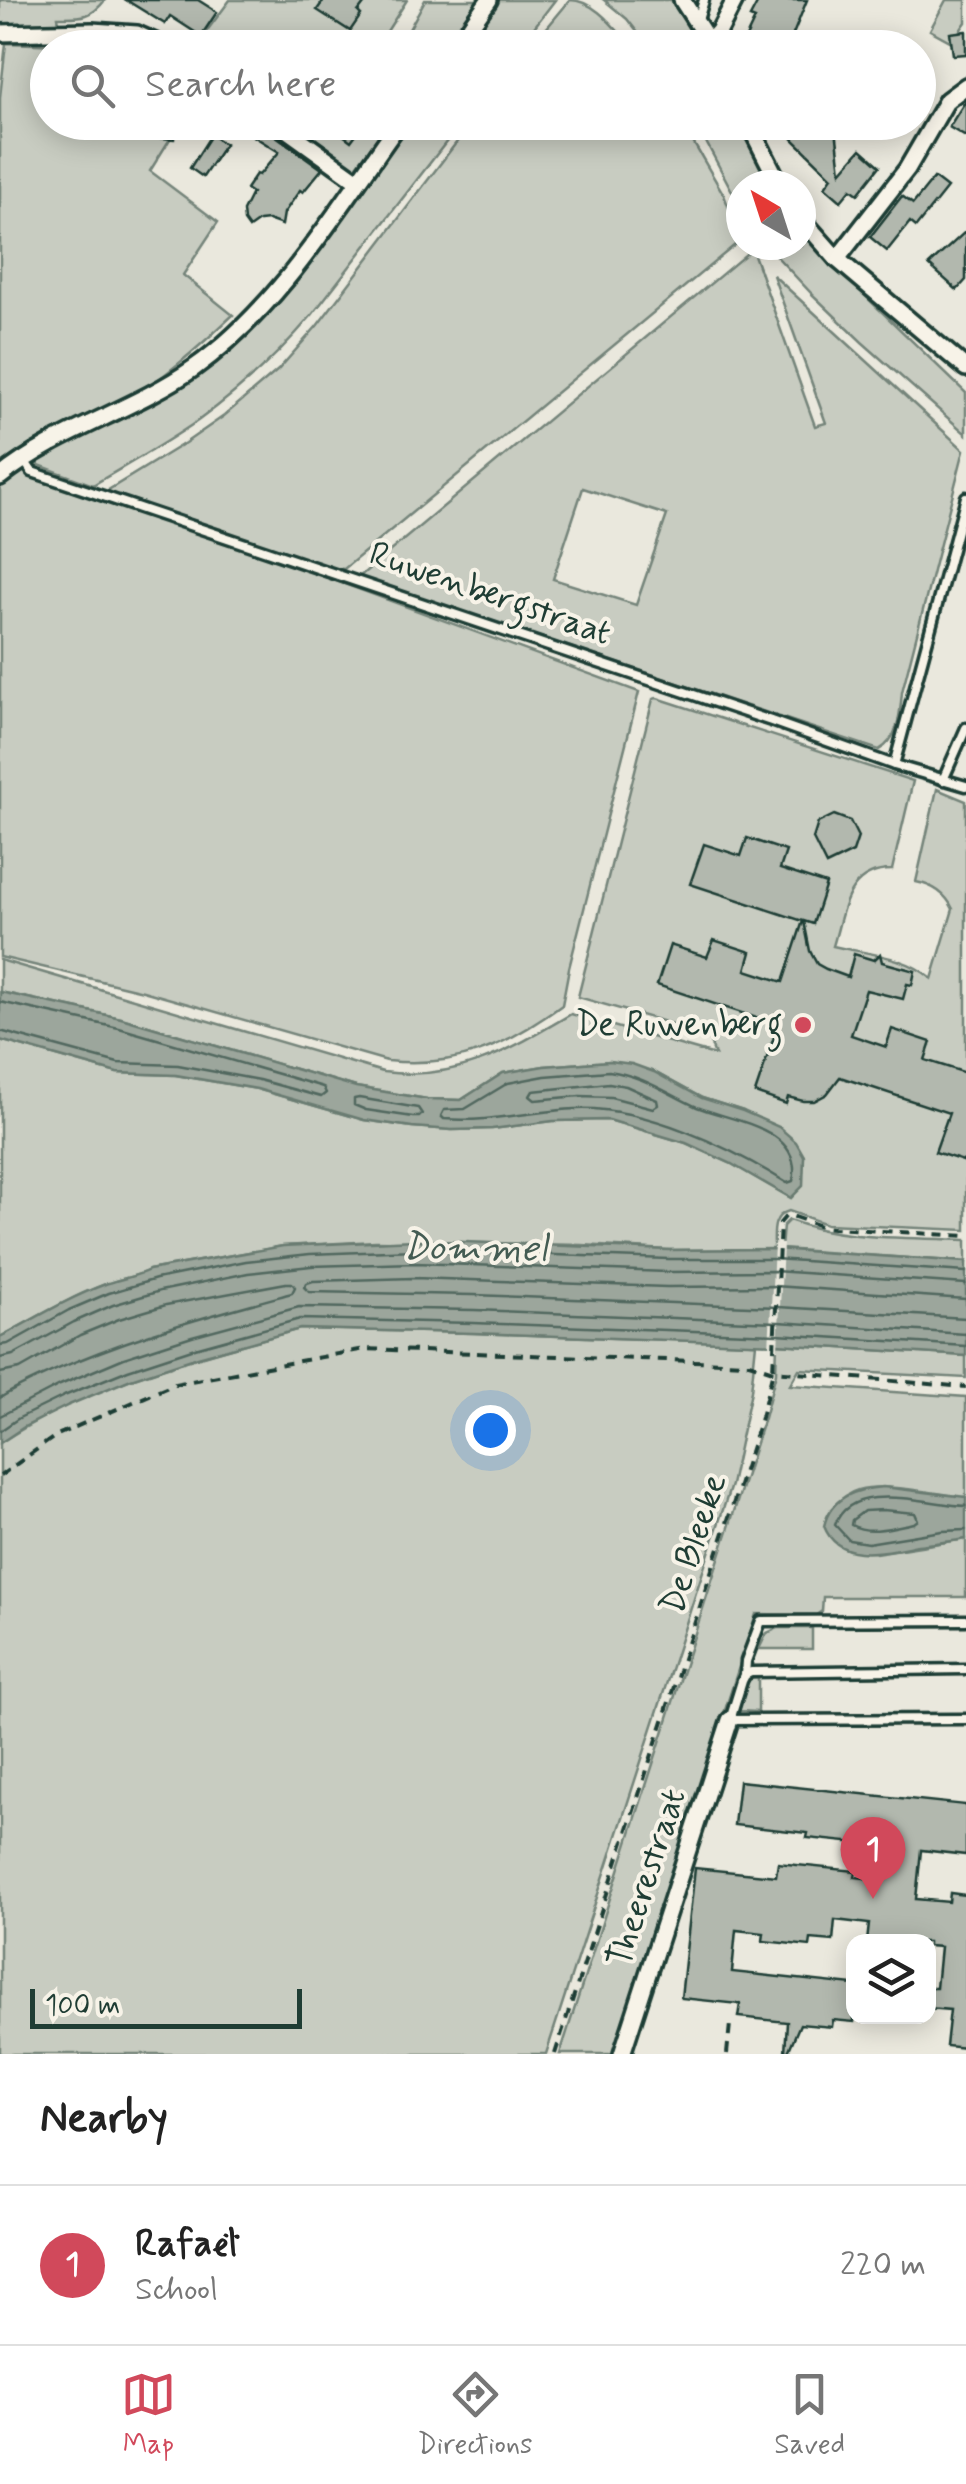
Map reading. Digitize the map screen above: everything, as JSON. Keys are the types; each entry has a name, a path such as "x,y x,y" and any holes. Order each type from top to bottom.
{"street":[{"path":"468,30 489,0"},
{"path":"682,0 703,30"},
{"path":"720,30 735,0"},
{"path":"0,33 30,32"},
{"path":"936,119 947,100 966,86"},
{"path":"301,140 358,180"},
{"path":"0,477 22,458 192,370 250,323 334,217 387,140"},
{"path":"757,140 772,170"},
{"path":"838,259 907,169 924,140"},
{"path":"816,235 838,259 966,368"},
{"name":"Theerestraat","path":"622,2054 730,1720"}],"lane":[{"path":"698,22 704,0"},
{"name":"Ruwenbergstraat","path":"22,458 32,472 771,720 894,765 966,786"},
{"path":"894,765 966,497"},
{"path":"943,780 966,728"},
{"name":"Theerestraat","path":"730,1720 761,1621 966,1620"},
{"path":"745,1675 966,1669"},
{"path":"730,1720 966,1719"}],"path":[{"name":"De Bleeke","path":"555,2054 760,1421 773,1368 778,1228 782,1220 792,1216 833,1228 966,1236"},
{"path":"0,1476 57,1435 175,1384 365,1349 749,1363 966,1387"},
{"path":"728,2054 730,2024"}],"shaded area":[{"path":"0,0 105,0 90,14 58,17 60,29 0,28"},
{"path":"230,0 407,0 388,30 208,30"},
{"path":"425,0 481,0 459,30 409,30"},
{"path":"497,0 555,0 532,30 475,30"},
{"path":"570,0 596,10 617,30 545,30"},
{"path":"604,0 672,0 689,30 636,30"},
{"path":"946,0 966,0 966,22 952,42 930,30"},
{"path":"6,43 30,44 30,140 169,140 150,171 218,222 183,275 233,315 152,384 44,440 0,468 0,97"},
{"path":"305,140 376,140 351,173"},
{"path":"393,140 448,140 312,315 244,384 214,408 93,485 28,461 221,356"},
{"path":"458,140 692,140 724,195 726,252 344,569 331,568 105,492 224,416 278,370 317,326"},
{"path":"705,140 748,140 762,170 726,170 726,180"},
{"path":"816,248 966,393 966,434 862,342 780,260 816,260"},
{"path":"739,260 756,260 815,426 826,423 773,275 964,450 897,725 891,739 879,750 359,577","holes":["583,488 667,515 636,605 553,579"]},
{"path":"22,464 37,478 52,484 224,540 639,692 562,1005 521,1032 480,1051 436,1061 387,1061 143,991 0,957 0,482"},
{"path":"653,699 913,781 892,870 865,877 849,894 833,946 898,960 932,979 953,909 938,891 916,882 937,789 966,801 966,1230 826,1224 789,1211 776,1221 774,1249 669,1250 376,1241 283,1246 149,1270 90,1291 0,1337 0,1040 117,1073 175,1075 257,1089 364,1120 412,1127 492,1129 553,1121 609,1120 686,1143 791,1198 802,1186 804,1156 743,1111 702,1098 654,1072 610,1061 544,1066 503,1073 461,1100 427,1099 356,1087 121,1018 0,992 0,960 383,1072 410,1074 459,1068 504,1051 571,1014 715,1055 707,1034 578,997"},
{"path":"789,1220 854,1235 966,1240 966,1262 781,1249 783,1226"},
{"path":"300,1329 756,1343 751,1391 731,1485 546,2054 0,2054 0,1443 108,1388"},
{"path":"777,1344 966,1356 966,1378 799,1369 790,1385 966,1397 966,1497 869,1488 850,1493 831,1509 876,1553 966,1539 966,1597 823,1597 822,1611 816,1615 756,1614 614,2054 560,2054 764,1418 776,1373"},
{"path":"778,1628 812,1628 812,1649 759,1649 767,1633"},
{"path":"758,1678 758,1712 739,1711 748,1679"}],"water":[{"path":"0,992 121,1018 356,1087 427,1099 461,1100 503,1073 544,1066 610,1061 632,1064 702,1098 779,1127 796,1142 804,1156 803,1186 791,1198 686,1143 609,1120 553,1121 492,1129 412,1127 364,1120 257,1089 176,1075 117,1073 0,1040"},
{"name":"Dommel","path":"415,1240 669,1250 774,1249 966,1262 966,1356 777,1344 300,1329 131,1379 69,1405 0,1443 0,1337 76,1296 149,1270 283,1246"},
{"path":"883,1487 966,1497 966,1539 865,1552 852,1551 831,1538 824,1526 839,1501 855,1492"}],"pier":[{"path":"774,1244 783,1244 778,1349 769,1349"}],"building":[{"path":"126,0 198,0 217,12 205,30 192,30 170,16 165,24"},
{"path":"324,0 367,0 351,30 317,10"},
{"path":"759,0 807,0 795,30 750,30 755,19 750,17"},
{"path":"966,31 966,54 953,55 950,33"},
{"path":"966,100 966,137 949,127"},
{"path":"208,140 225,144 203,177 190,168"},
{"path":"260,140 282,140 322,169 303,192 300,190 284,213 282,225 268,220 249,228 243,211 252,193 246,189 279,152"},
{"path":"794,140 837,140 841,172 861,149 880,166 858,194 851,189 841,201 825,187 832,177"},
{"path":"934,178 947,188 916,227 910,222 887,251 870,237 902,196 913,204"},
{"path":"966,231 966,280 957,290 929,265"},
{"path":"834,815 850,821 858,837 853,852 826,865 813,839 818,823"},
{"path":"747,838 786,851 780,869 826,884 813,924 804,921 817,964 848,977 854,954 874,960 880,954 882,962 915,971 903,999 866,990 851,1035 886,1047 892,1029 931,1042 925,1060 966,1073 966,1162 935,1152 949,1113 840,1077 827,1094 814,1101 788,1097 786,1104 755,1093 778,1025 657,985 670,945 707,957 714,940 751,952 746,970 783,982 803,921 690,884 704,844 741,856"},
{"path":"739,1781 966,1805 966,1855 921,1850 916,1899 949,1902 950,1893 966,1895 966,2048 946,2046 950,2010 936,2009 940,1947 936,1947 936,1934 868,1934 869,1924 835,1920 833,1941 811,1939 810,1946 763,1941 764,1933 736,1930 732,1972 846,1984 846,2021 833,2020 832,2027 800,2024 788,2052 787,2022 738,2017 740,2004 681,1998 695,1868 776,1876 778,1863 856,1871 855,1877 883,1880 886,1846 734,1825"}],"place":[{"name":"De Ruwenberg","path":"803,1025"},
{"name":"Rafaël","path":"873,1899"}]}
